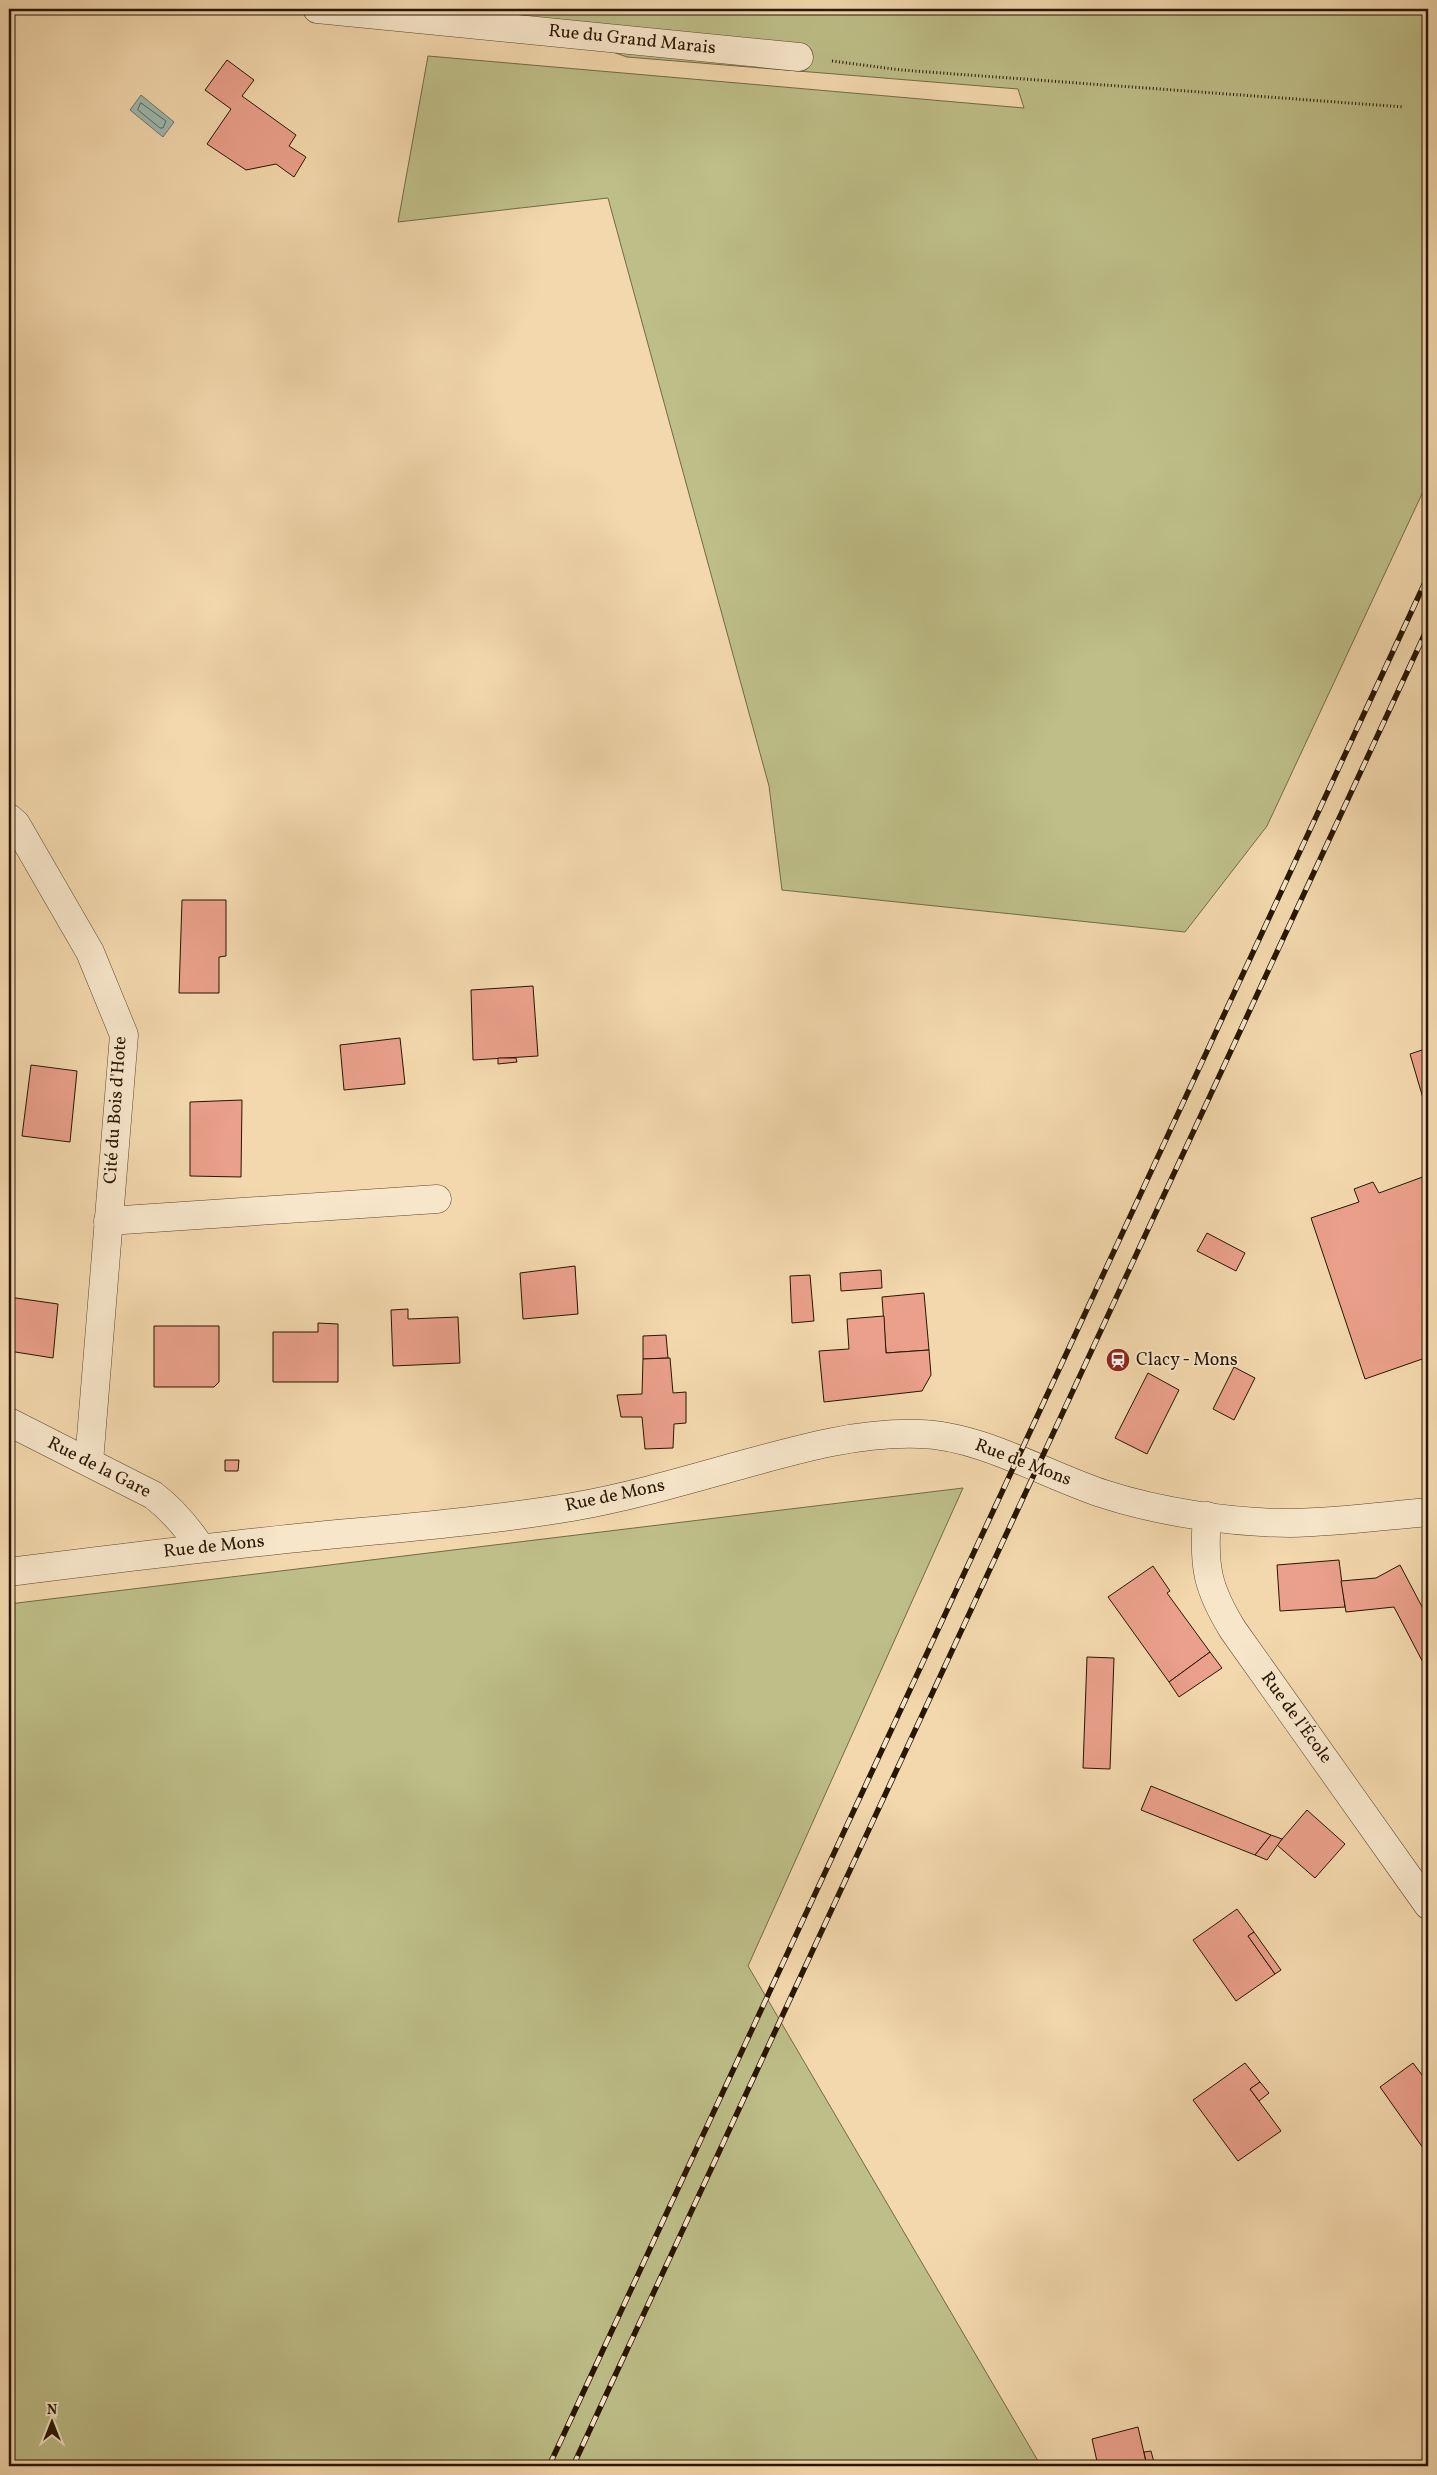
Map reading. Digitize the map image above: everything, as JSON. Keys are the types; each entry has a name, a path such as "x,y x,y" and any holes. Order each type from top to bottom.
{"street":[{"name":"Rue du Grand Marais","path":"317,9 799,57"},
{"name":"Cité du Bois d'Hote","path":"9,818 16,824 90,952 124,1035 89,1462"},
{"path":"108,1221 437,1199"},
{"name":"Rue de la Gare","path":"9,1422 133,1483 169,1507 184,1523 200,1548"},
{"name":"Rue de Mons","path":"9,1572 200,1548 498,1518 629,1496 803,1448 892,1434 920,1434 960,1440 1106,1495 1207,1516 1242,1521 1291,1523 1428,1512"},
{"name":"Rue de l'École","path":"1207,1516 1205,1562 1217,1605 1428,1904"}],"path":[{"path":"799,57 900,70 1404,107"}],"green space":[{"path":"490,9 1428,9 1428,481 1267,826 1185,932 782,890 769,786 608,198 398,222 428,56 1024,108 1018,89 627,57"},
{"path":"963,1488 748,1966 1041,2466 9,2466 9,1604"}],"water":[{"path":"141,95 174,122 163,137 130,110"}],"building":[{"path":"227,60 254,80 242,96 296,135 289,146 306,157 294,177 276,164 246,170 207,144 231,109 205,90"},
{"path":"182,900 226,900 226,956 219,957 219,993 179,993"},
{"path":"533,986 538,1056 473,1060 471,990"},
{"path":"400,1038 405,1084 344,1090 340,1045"},
{"path":"1428,1048 1428,1115 1410,1054"},
{"path":"498,1058 516,1058 517,1062 498,1064"},
{"path":"31,1065 77,1071 70,1142 22,1136"},
{"path":"242,1100 241,1177 190,1176 190,1102"},
{"path":"1428,1175 1428,1357 1365,1379 1311,1218 1359,1202 1354,1189 1373,1182 1379,1193"},
{"path":"1207,1233 1245,1253 1236,1271 1197,1251"},
{"path":"575,1266 578,1314 523,1319 520,1273"},
{"path":"881,1270 882,1288 841,1291 840,1273"},
{"path":"810,1275 814,1321 792,1323 790,1276"},
{"path":"924,1293 929,1350 886,1353 882,1297"},
{"path":"9,1297 58,1304 53,1358 9,1351"},
{"path":"408,1309 408,1319 458,1317 460,1363 393,1366 391,1310"},
{"path":"884,1316 886,1353 929,1350 931,1375 922,1391 824,1402 819,1351 849,1349 847,1319"},
{"path":"318,1323 338,1324 338,1382 273,1382 273,1332 318,1332"},
{"path":"154,1326 219,1326 219,1382 214,1387 154,1387"},
{"path":"666,1335 668,1358 643,1359 643,1336"},
{"path":"670,1358 673,1393 686,1392 686,1423 674,1424 673,1448 645,1449 642,1417 621,1417 617,1395 642,1394 643,1359"},
{"path":"1234,1367 1255,1378 1234,1420 1213,1409"},
{"path":"1148,1373 1179,1390 1147,1454 1115,1438"},
{"path":"225,1460 239,1460 238,1471 225,1471"},
{"path":"1339,1560 1345,1607 1280,1611 1277,1565"},
{"path":"1400,1565 1428,1618 1428,1672 1394,1607 1346,1612 1341,1581 1376,1578"},
{"path":"1153,1566 1170,1591 1167,1593 1210,1652 1169,1682 1108,1597"},
{"path":"1210,1652 1222,1668 1179,1697 1169,1682"},
{"path":"1087,1657 1114,1658 1110,1769 1083,1768"},
{"path":"1151,1786 1271,1835 1255,1855 1141,1810"},
{"path":"1307,1810 1345,1844 1315,1878 1277,1845"},
{"path":"1271,1835 1282,1839 1267,1860 1255,1855"},
{"path":"1237,1909 1254,1932 1248,1936 1275,1974 1236,2001 1193,1940"},
{"path":"1254,1932 1281,1970 1275,1974 1248,1936"},
{"path":"1245,2063 1260,2082 1250,2089 1281,2131 1238,2161 1193,2100"},
{"path":"1413,2063 1428,2083 1428,2155 1380,2087"},
{"path":"1260,2082 1269,2093 1259,2101 1250,2089"},
{"path":"1138,2427 1147,2466 1098,2466 1092,2439"},
{"path":"1151,2451 1155,2466 1147,2466 1144,2452"}],"railway":[{"path":"549,2466 1428,576"},
{"path":"573,2466 1428,627"}],"place":[{"name":"Clacy - Mons","path":"1118,1360"}]}
